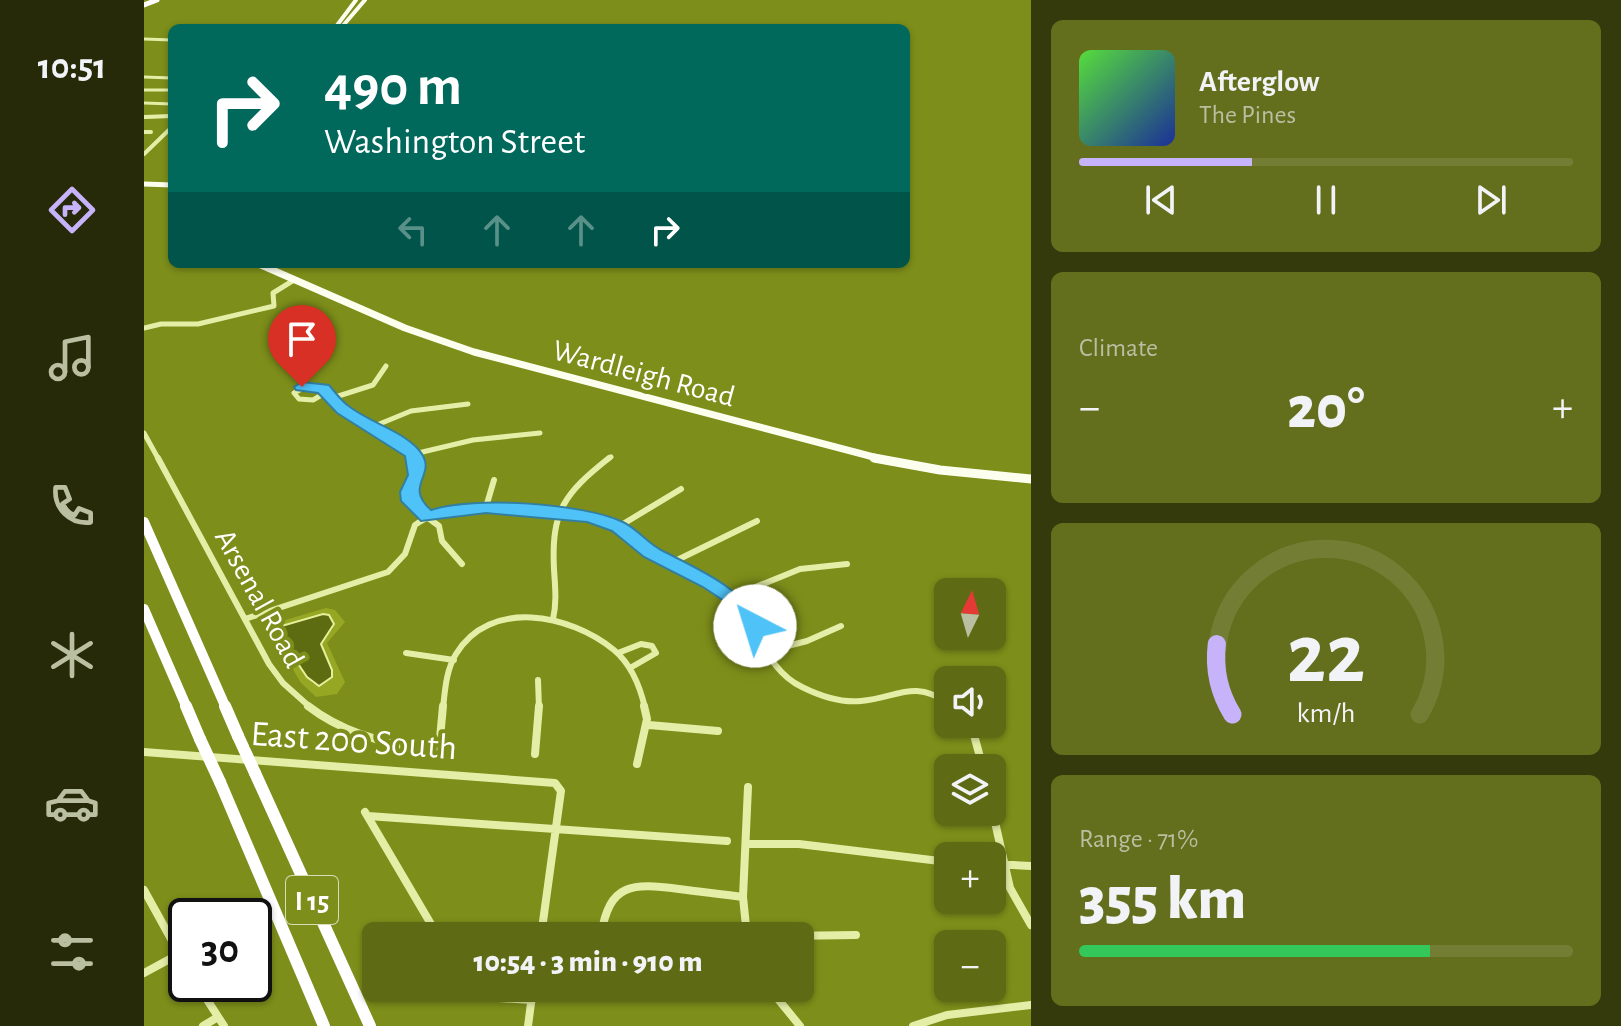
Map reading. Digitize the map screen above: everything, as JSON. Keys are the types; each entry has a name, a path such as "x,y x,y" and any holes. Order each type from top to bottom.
{"highway":[{"path":"144,5 157,0"},
{"name":"I 15","path":"144,522 370,1026"},
{"name":"I 15","path":"144,609 324,1026"}],"main road":[{"path":"336,24 356,0"},
{"path":"344,24 365,0"},
{"path":"145,185 168,186"},
{"name":"Wardleigh Road","path":"267,268 436,339 696,412 885,461 1031,479"}],"street":[{"path":"144,39 168,40"},
{"path":"144,77 168,78"},
{"path":"144,90 168,90"},
{"path":"144,103 168,104"},
{"path":"144,117 168,116"},
{"path":"144,154 168,131"},
{"path":"144,132 151,132"},
{"path":"144,328 161,324 198,324 274,306 273,293 294,280"},
{"path":"386,366 373,385 331,399 304,401 295,397 294,393 308,385 320,386 325,393 331,399 342,410 403,444 414,454 417,475 405,492 417,510 439,526 442,541 462,564"},
{"path":"318,399 325,393"},
{"path":"372,427 411,411 468,404"},
{"name":"Arsenal Road","path":"144,433 282,683 312,712 373,740 426,748"},
{"path":"414,454 473,440 540,433"},
{"path":"553,619 557,606 551,528 568,492 611,457"},
{"path":"486,507 494,480"},
{"path":"618,527 681,489"},
{"path":"245,619 388,572 405,554 411,531 427,517 451,509 486,507 559,512 590,517 618,527 669,564 731,597 755,626 769,662 793,683 842,701 879,698 898,687 934,695"},
{"path":"669,564 757,521"},
{"path":"731,597 800,569 847,564"},
{"path":"439,749 446,686 454,660 466,642 484,627 517,618 553,619 595,634 630,668 645,695 649,725 637,764"},
{"path":"764,652 807,641 841,626"},
{"path":"618,653 641,644 654,648 653,657 630,668"},
{"path":"406,653 454,660"},
{"path":"535,754 539,732 538,680"},
{"path":"649,725 718,731"},
{"name":"East 200 South","path":"144,752 548,781 558,785 561,792 557,829"},
{"path":"746,922 743,897 748,844 748,787"},
{"path":"430,922 367,814 727,841"},
{"path":"543,922 557,829"},
{"path":"748,844 799,844 934,860"},
{"path":"1006,864 1031,866"},
{"path":"1006,869 1010,888 1031,925"},
{"path":"603,922 611,900 626,888 641,884 743,897"},
{"path":"144,890 168,934"},
{"path":"814,936 856,935"},
{"path":"144,973 168,960"},
{"path":"203,1026 221,1022 208,1002"},
{"path":"528,1026 532,1002"},
{"path":"780,1002 800,1026"},
{"path":"913,1026 947,1015 1031,1005"}],"shaded area":[{"path":"326,608 335,610 345,622 327,643 345,682 337,694 316,697 301,683 269,629 272,624","holes":["333,629 324,636 321,644 332,670 313,684 276,632"]},
{"path":"329,615 334,624 321,644 332,677 319,686 307,677 276,631 278,627"}],"route":[{"path":"302,387 316,385 323,388 342,410 403,444 414,454 417,475 409,492 410,501 427,517 451,509 486,507 590,517 618,527 651,553 710,583 731,597 755,626"}]}
